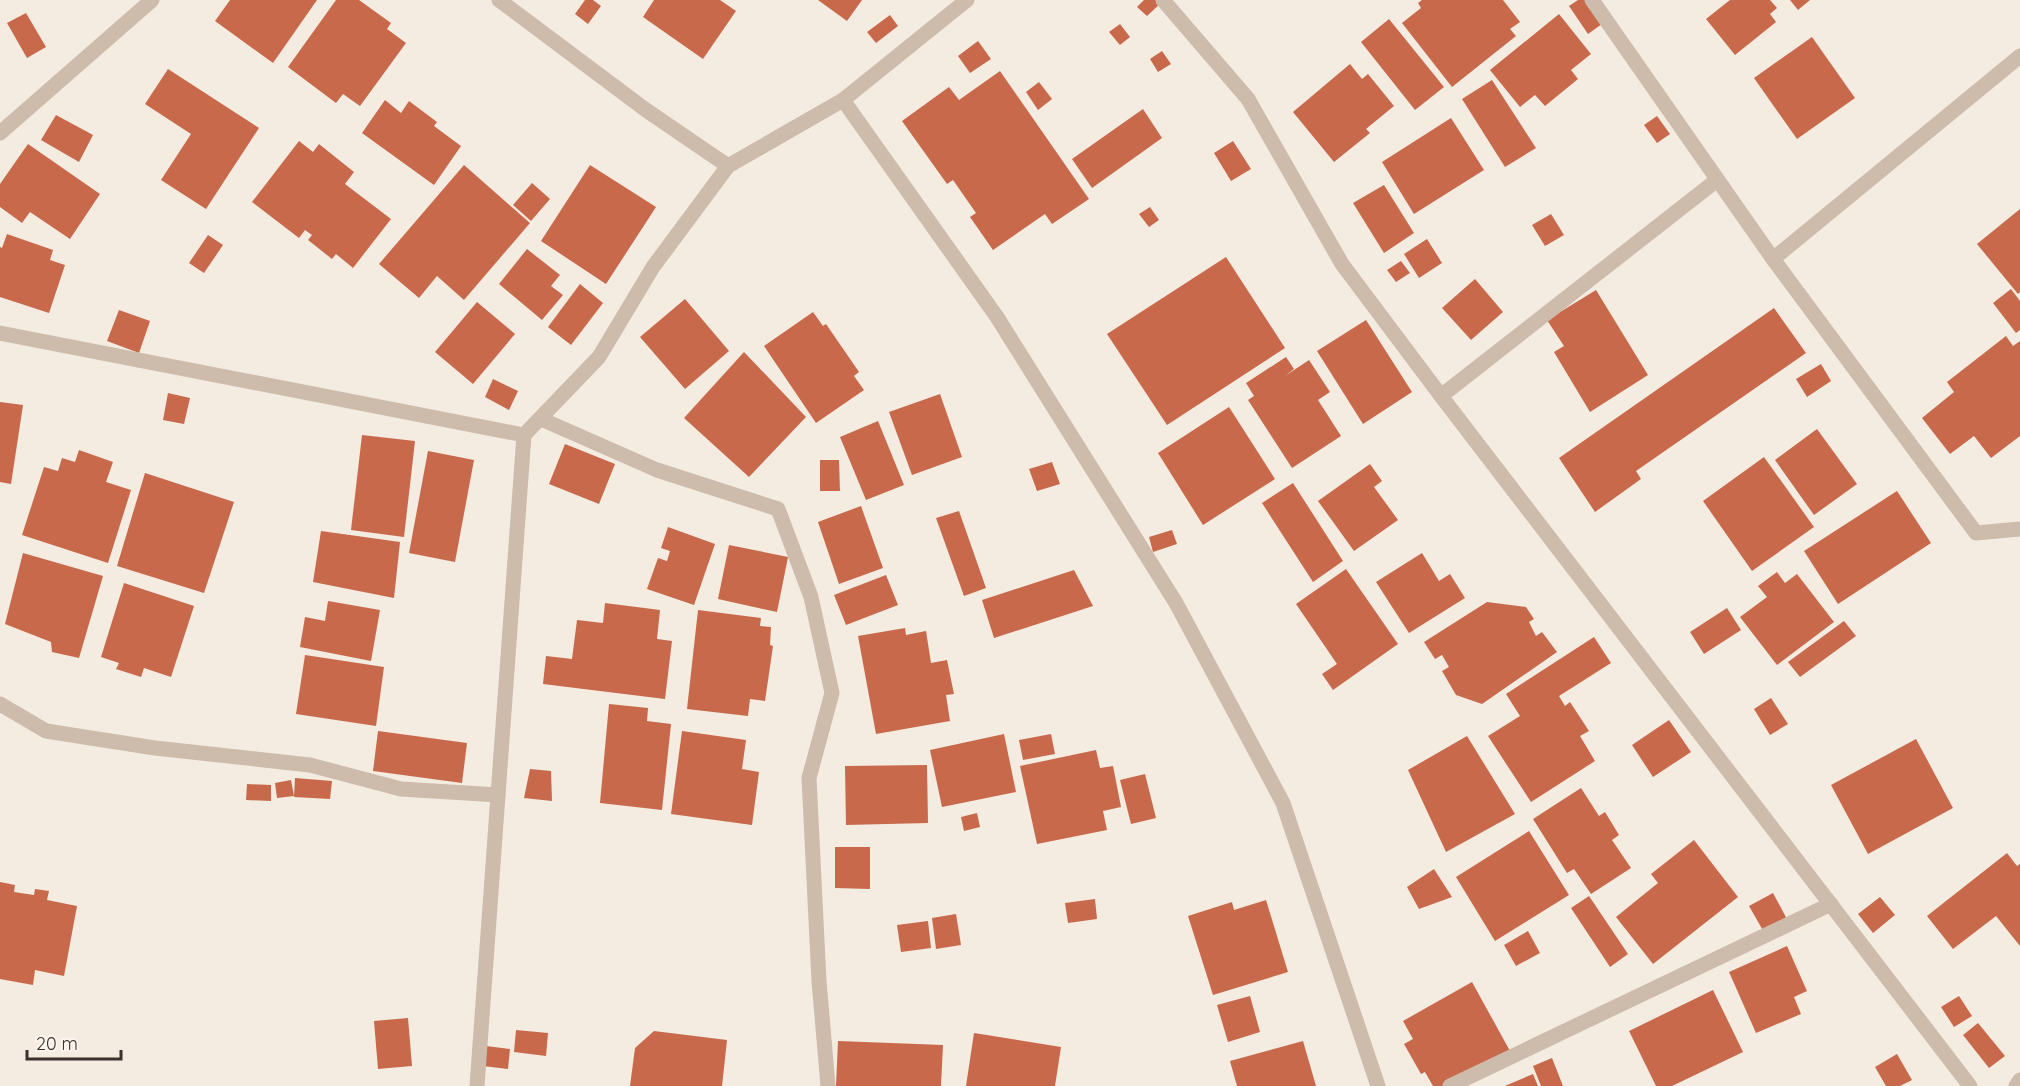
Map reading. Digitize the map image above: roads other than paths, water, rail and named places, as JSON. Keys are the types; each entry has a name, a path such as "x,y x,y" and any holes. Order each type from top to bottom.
{"street":[{"path":"0,133 152,0"},
{"path":"500,0 646,110 728,166"},
{"path":"477,1086 524,435 599,357 653,267 728,166 843,100 967,0"},
{"path":"1163,0 1248,99 1342,264 1970,1086"},
{"path":"1592,0 1773,259 1976,533 2020,529"},
{"path":"1773,259 2020,56"},
{"path":"843,100 997,317 1187,624 1283,803 1378,1086"},
{"path":"1441,396 1717,180"},
{"path":"0,333 524,435"},
{"path":"541,419 657,470 778,509 811,597 832,693 809,778 819,981 828,1086"},
{"path":"0,704 46,731 155,748 310,765 401,789 498,795"},
{"path":"1450,1086 1831,904"},
{"path":"2016,1086 2020,1080"}]}
